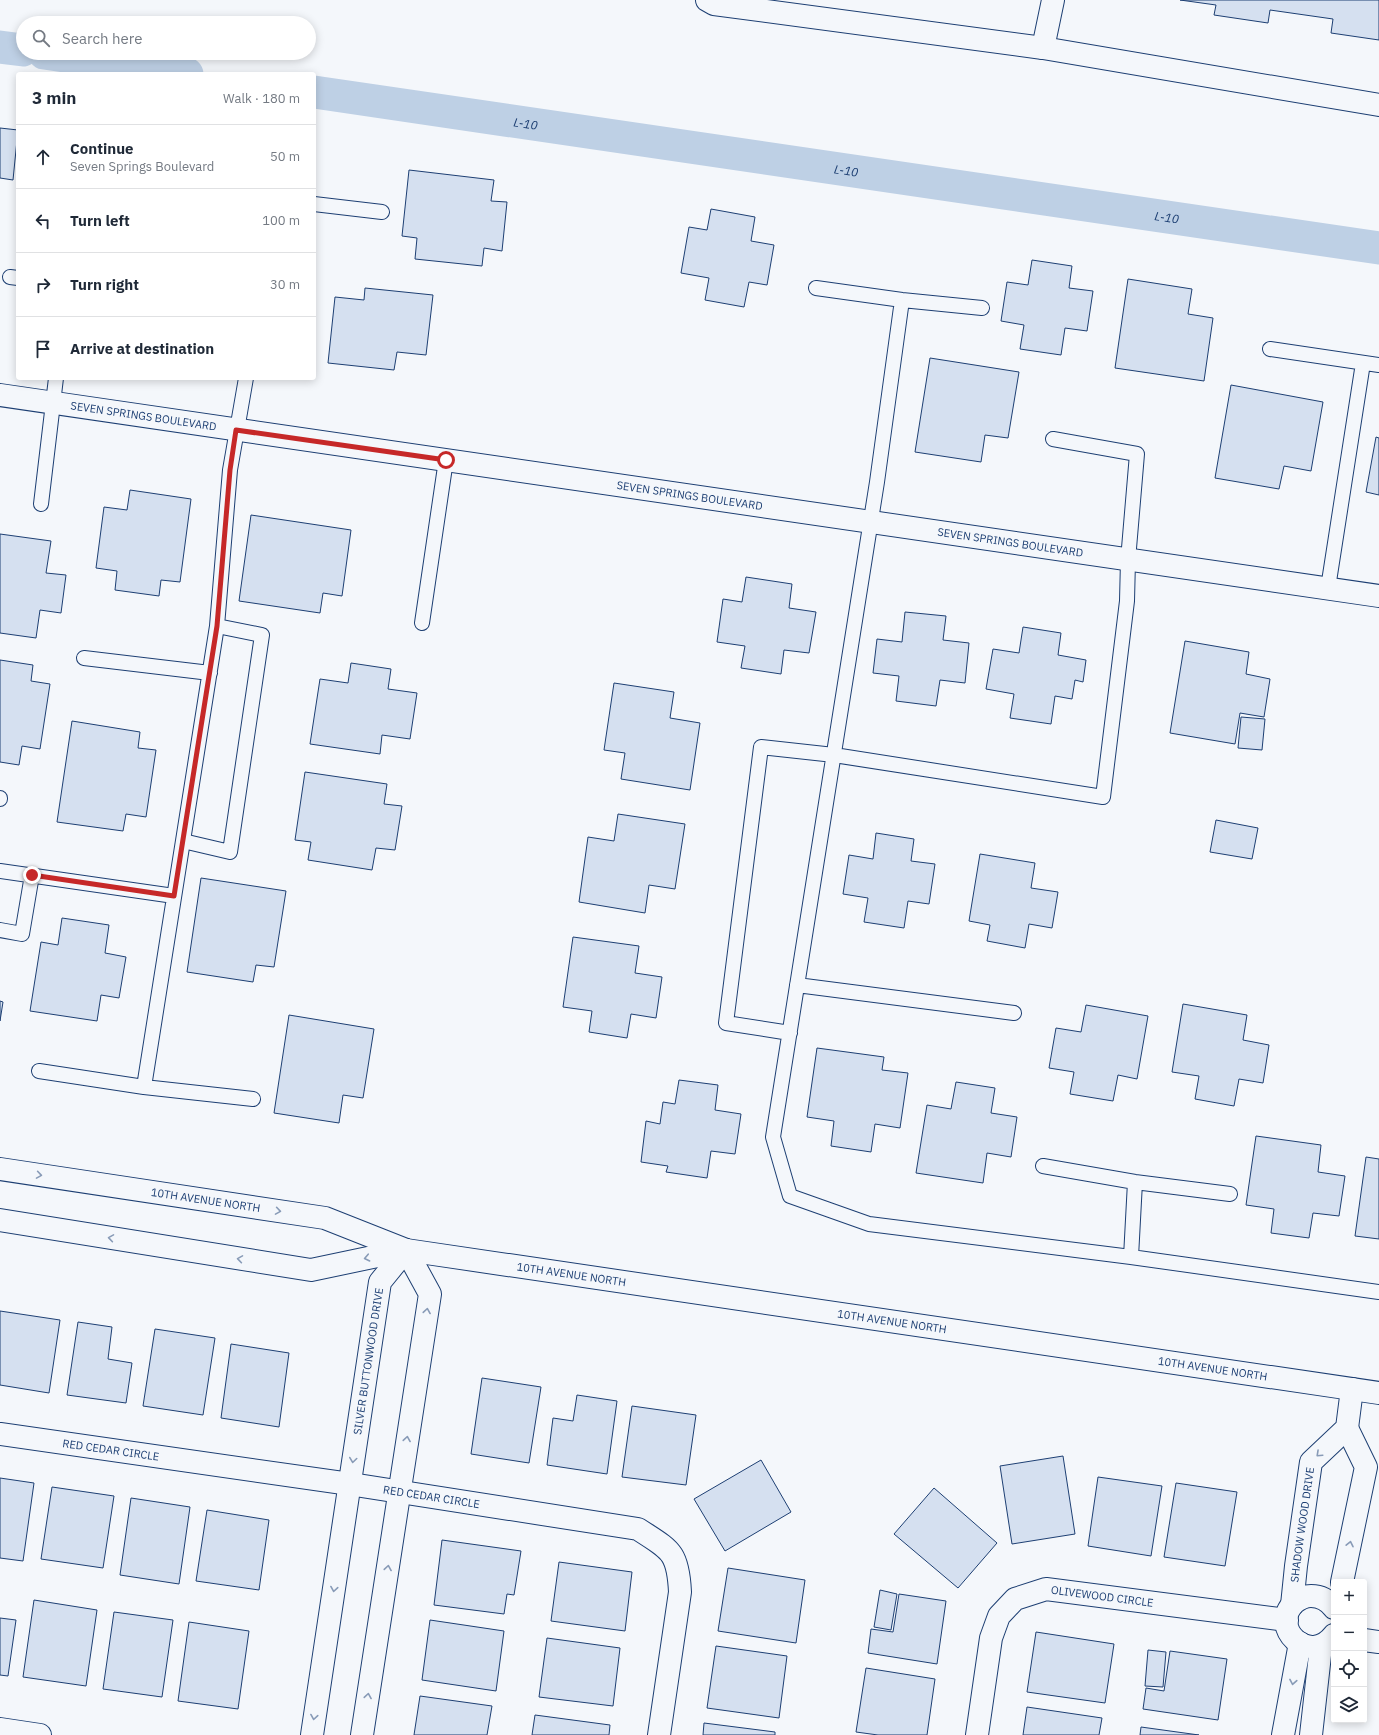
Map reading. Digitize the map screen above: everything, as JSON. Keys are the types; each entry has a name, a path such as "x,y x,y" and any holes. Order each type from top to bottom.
{"street":[{"path":"707,0 714,4 1043,48 1379,105"},
{"path":"1043,48 1053,0"},
{"name":"SEVEN SPRINGS BOULEVARD","path":"0,395 1379,596"},
{"name":"10TH AVENUE NORTH","path":"0,1169 325,1218 406,1250 1379,1393"},
{"name":"10TH AVENUE NORTH","path":"0,1220 311,1270 406,1250"},
{"path":"362,1735 430,1294 406,1250"},
{"name":"SILVER BUTTONWOOD DRIVE","path":"312,1735 380,1282 406,1250"},
{"path":"1343,1579 1366,1466 1347,1428 1352,1389"},
{"name":"SHADOW WOOD DRIVE","path":"1289,1613 1311,1462 1347,1428"},
{"name":"RED CEDAR CIRCLE","path":"0,1434 350,1484 638,1529 669,1549 679,1569 680,1592 659,1735"},
{"name":"OLIVEWOOD CIRCLE","path":"977,1735 991,1638 999,1616 1015,1599 1046,1589 1289,1613"},
{"path":"1324,1639 1291,1636 1288,1628 1289,1613 1303,1598 1315,1596 1324,1598 1331,1605"},
{"path":"1283,1735 1324,1639"},
{"path":"1311,1735 1324,1639"},
{"path":"1367,1640 1379,1642"},
{"path":"0,1729 40,1735"}],"lane":[{"path":"316,204 382,212"},
{"path":"816,288 902,300 982,308"},
{"path":"902,300 871,522 773,1138 790,1196 868,1224 1131,1257 1379,1292"},
{"path":"1270,349 1379,365"},
{"path":"1328,588 1363,363"},
{"path":"40,504 56,380"},
{"path":"144,1087 217,626 230,470 246,380"},
{"path":"790,1033 726,1023 761,747 834,755 1103,797 1126,601 1128,560 1138,454 1053,439"},
{"path":"422,623 446,460"},
{"path":"183,841 230,852 262,635 217,626"},
{"path":"84,658 210,673"},
{"path":"0,871 174,896"},
{"path":"0,930 22,934 32,875"},
{"path":"797,985 1014,1013"},
{"path":"39,1071 144,1087 253,1099"},
{"path":"1044,1166 1135,1182 1230,1194"},
{"path":"1131,1257 1135,1182"}],"building":[{"path":"1180,0 1379,0 1379,40 1331,33 1333,19 1270,10 1268,23 1214,15 1216,5"},
{"path":"0,128 16,130 16,150 13,180 0,178"},
{"path":"409,170 494,180 491,201 507,202 502,251 484,248 482,266 415,259 417,238 402,236"},
{"path":"711,209 755,217 751,241 774,245 767,285 749,282 744,307 705,300 709,278 681,273 689,227 707,230"},
{"path":"1032,260 1072,266 1069,288 1093,291 1087,331 1065,328 1061,355 1020,349 1024,325 1001,321 1007,282 1028,285"},
{"path":"1128,279 1192,289 1188,314 1213,318 1204,381 1115,368"},
{"path":"365,288 433,295 426,355 397,352 394,370 328,363 335,297 364,300"},
{"path":"930,358 1019,372 1008,438 985,435 981,462 915,452"},
{"path":"1231,385 1323,402 1311,471 1284,466 1279,489 1215,478"},
{"path":"1376,437 1379,438 1379,495 1366,492"},
{"path":"130,490 191,499 180,582 161,580 159,596 115,590 117,571 96,568 104,507 127,510"},
{"path":"251,515 351,530 342,596 323,593 320,613 239,601"},
{"path":"0,534 51,541 46,573 66,575 61,613 40,610 36,638 0,633"},
{"path":"746,577 792,584 789,608 816,612 809,653 784,650 781,674 741,668 745,646 717,642 723,599 742,602"},
{"path":"905,612 946,616 943,640 969,643 965,683 940,680 936,706 896,701 899,676 873,673 877,639 902,642"},
{"path":"1023,627 1061,633 1058,655 1086,660 1083,682 1075,680 1072,699 1055,696 1051,724 1010,718 1014,694 986,689 993,649 1019,653"},
{"path":"1185,641 1249,652 1246,674 1270,679 1264,717 1240,713 1235,744 1170,733"},
{"path":"0,660 33,665 31,681 50,684 40,749 22,746 19,765 0,762"},
{"path":"351,663 391,669 388,689 417,693 410,739 382,735 380,754 310,744 320,679 348,683"},
{"path":"614,683 674,692 670,718 700,723 690,790 621,779 625,753 604,750"},
{"path":"1241,717 1265,719 1262,750 1238,748"},
{"path":"72,721 140,732 138,748 156,750 146,817 126,814 123,831 57,822"},
{"path":"305,772 387,784 384,804 402,806 395,850 376,848 372,870 308,860 311,842 295,840"},
{"path":"618,814 685,824 675,889 649,885 645,913 579,902 588,837 614,841"},
{"path":"1216,820 1258,828 1252,859 1210,852"},
{"path":"876,833 914,839 911,861 935,864 929,904 908,901 904,928 864,922 868,898 843,894 849,855 873,859"},
{"path":"980,854 1035,863 1031,888 1058,892 1052,928 1029,924 1025,948 987,941 990,925 969,921"},
{"path":"201,878 286,891 274,967 256,965 253,982 187,972"},
{"path":"62,918 109,925 105,953 126,957 119,998 101,995 97,1021 30,1011 41,942 58,945"},
{"path":"573,937 639,946 635,973 662,977 656,1018 631,1014 627,1038 589,1032 592,1011 563,1007"},
{"path":"0,1001 3,1002 0,1021"},
{"path":"1183,1004 1247,1015 1243,1040 1269,1045 1263,1083 1239,1079 1234,1106 1195,1099 1199,1076 1172,1072"},
{"path":"1086,1005 1148,1016 1137,1079 1118,1075 1113,1101 1070,1094 1074,1072 1049,1068 1056,1028 1081,1032"},
{"path":"289,1015 374,1029 363,1098 343,1095 339,1123 274,1113"},
{"path":"817,1048 884,1057 882,1070 908,1073 900,1128 875,1124 871,1152 831,1146 834,1121 807,1117"},
{"path":"679,1080 718,1085 715,1110 741,1114 735,1154 711,1151 707,1178 666,1172 668,1166 641,1162 646,1121 660,1124 663,1102 675,1104"},
{"path":"956,1082 995,1088 991,1113 1017,1117 1011,1157 987,1153 983,1183 916,1173 927,1105 951,1109"},
{"path":"1256,1136 1321,1145 1318,1172 1345,1176 1339,1216 1313,1213 1309,1238 1271,1233 1274,1209 1246,1205"},
{"path":"1366,1157 1379,1159 1379,1239 1355,1236"},
{"path":"0,1311 60,1320 49,1393 0,1385"},
{"path":"78,1322 112,1327 108,1359 132,1363 126,1403 67,1395"},
{"path":"155,1329 215,1338 203,1415 143,1406"},
{"path":"231,1344 289,1353 279,1427 221,1418"},
{"path":"482,1378 541,1387 529,1463 471,1454"},
{"path":"577,1395 617,1401 607,1474 547,1465 553,1418 573,1421"},
{"path":"632,1406 696,1415 686,1485 622,1477"},
{"path":"1063,1456 1075,1534 1012,1544 1000,1466"},
{"path":"761,1460 791,1512 725,1551 694,1499"},
{"path":"1098,1477 1162,1486 1151,1556 1088,1546"},
{"path":"0,1478 34,1483 23,1561 0,1558"},
{"path":"1176,1483 1237,1492 1225,1566 1164,1557"},
{"path":"52,1487 114,1496 103,1568 41,1559"},
{"path":"934,1488 997,1543 958,1588 894,1534"},
{"path":"131,1498 190,1507 179,1584 120,1575"},
{"path":"207,1510 269,1520 259,1590 196,1581"},
{"path":"442,1540 521,1551 514,1595 507,1594 504,1614 434,1605"},
{"path":"559,1562 632,1572 625,1631 551,1621"},
{"path":"728,1568 805,1580 796,1643 718,1631"},
{"path":"880,1590 897,1594 891,1630 874,1627"},
{"path":"899,1594 946,1601 937,1664 868,1653 871,1629 893,1632"},
{"path":"34,1600 97,1610 86,1686 23,1677"},
{"path":"114,1612 173,1620 162,1697 103,1689"},
{"path":"0,1618 16,1620 8,1676 0,1675"},
{"path":"430,1620 504,1631 496,1691 422,1680"},
{"path":"189,1622 249,1631 238,1709 178,1701"},
{"path":"1036,1632 1114,1644 1105,1703 1027,1692"},
{"path":"547,1638 620,1648 613,1706 539,1697"},
{"path":"716,1646 787,1656 779,1718 707,1708"},
{"path":"1148,1650 1166,1652 1163,1687 1145,1686"},
{"path":"1170,1651 1227,1659 1218,1720 1143,1709 1146,1688 1164,1691"},
{"path":"866,1668 935,1679 927,1735 878,1735 856,1732"},
{"path":"420,1696 492,1706 487,1735 414,1735"},
{"path":"1027,1707 1102,1718 1099,1735 1023,1735"},
{"path":"535,1715 610,1725 609,1735 532,1735"},
{"path":"704,1723 775,1732 775,1735 703,1735"},
{"path":"1141,1727 1199,1735 1140,1735"}],"waterway":[{"name":"L-10","path":"0,47 16,49"},
{"name":"L-10","path":"92,60 173,72"},
{"name":"L-10","path":"316,92 1379,248"}],"route":[{"path":"32,875 174,896 217,626 230,470 236,430 446,460"}]}
